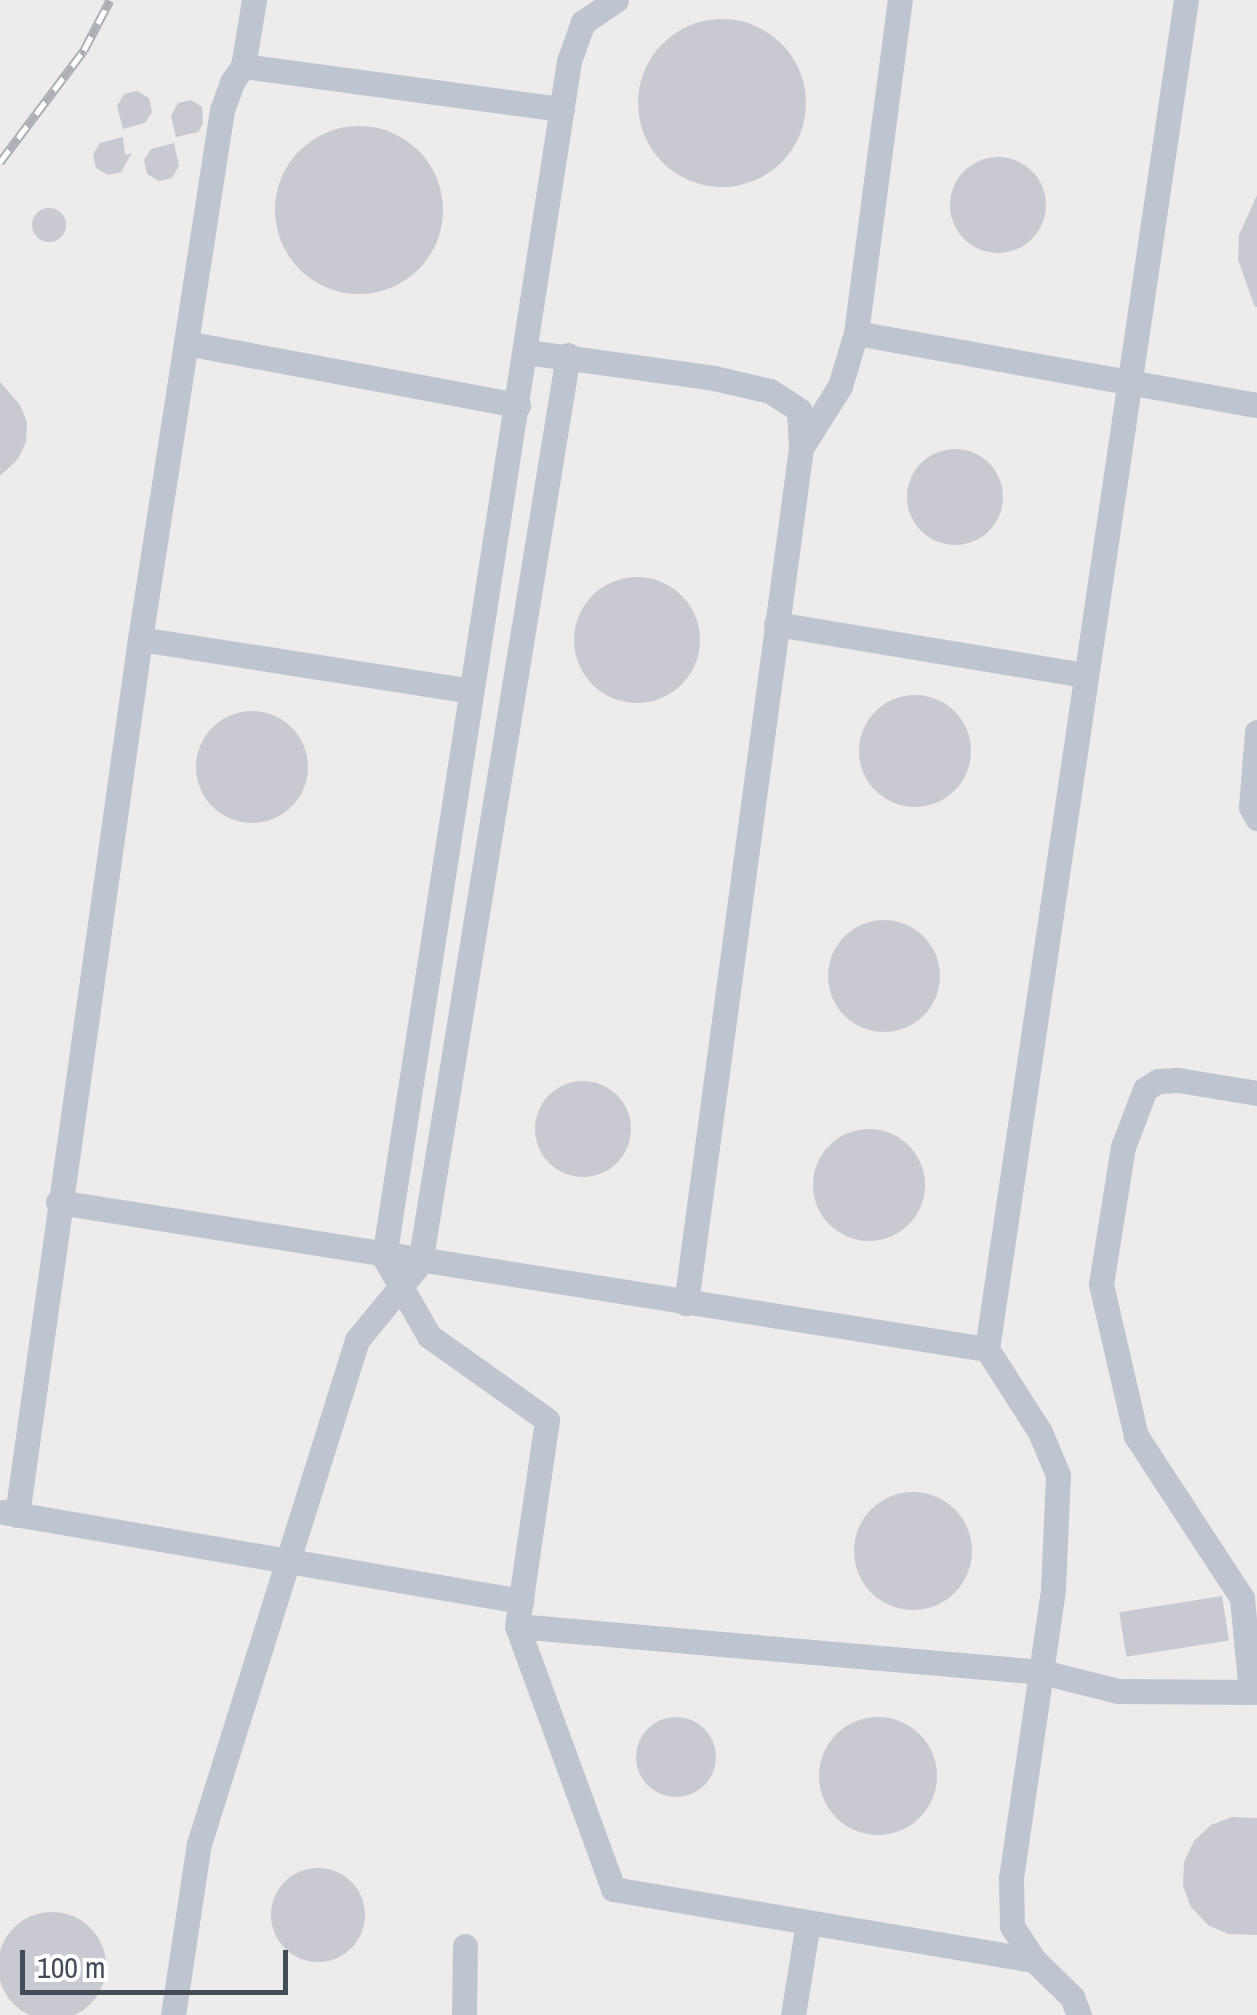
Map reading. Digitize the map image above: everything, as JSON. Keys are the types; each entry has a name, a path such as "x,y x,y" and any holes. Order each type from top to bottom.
{"street":[{"path":"254,0 243,66 222,110 8,1513 288,1561 519,1614 1042,1672 1118,1691 1254,1692 1242,1598 1136,1436 1101,1284 1123,1146 1145,1089 1158,1081 1178,1080 1257,1093"},
{"path":"616,0 583,22 568,62 527,352 384,1257 429,1336 547,1420 519,1614 613,1890 1034,1960"},
{"path":"801,448 840,386 856,333 900,0"},
{"path":"1079,2015 1072,1997 1034,1960 1012,1926 1011,1878 1053,1589 1058,1475 1040,1432 987,1349 1186,0"},
{"path":"243,66 562,108"},
{"path":"856,333 1257,405"},
{"path":"186,342 518,405"},
{"path":"527,352 568,355 770,391 798,410 801,448 686,1303"},
{"path":"173,2015 199,1844 356,1340 420,1263 568,355"},
{"path":"776,624 1085,675"},
{"path":"140,639 471,691"},
{"path":"1257,732 1251,807 1257,818"},
{"path":"58,1202 420,1263 987,1349"},
{"path":"793,2015 808,1922"},
{"path":"464,2015 465,1946"}],"building":[{"path":"722,19 754,26 781,44 799,71 806,103 799,135 781,162 754,180 722,187 690,180 663,162 645,135 638,103 645,71 663,44 690,26"},
{"path":"137,91 149,98 152,112 145,123 123,129 117,106 124,94"},
{"path":"191,100 202,107 203,124 198,132 176,137 171,116 178,103"},
{"path":"359,126 391,133 418,151 436,178 443,210 436,242 418,269 391,287 359,294 327,287 300,269 282,242 275,210 282,178 300,151 327,133"},
{"path":"123,137 125,155 132,153 121,172 108,175 96,168 93,154 100,143"},
{"path":"174,143 179,166 172,178 159,181 147,174 144,160 151,149"},
{"path":"998,157 1016,160 1032,171 1043,187 1043,223 1032,239 1016,250 998,253 980,250 964,239 953,223 950,205 953,187 964,171 980,160"},
{"path":"1257,195 1255,307 1238,260 1239,235"},
{"path":"49,208 61,213 66,225 61,237 49,242 37,237 32,225 37,213"},
{"path":"0,382 20,405 27,422 26,442 18,459 0,476"},
{"path":"955,449 973,452 989,463 1000,479 1000,515 989,531 973,542 955,545 937,542 921,531 910,515 907,497 910,479 921,463 937,452"},
{"path":"637,577 661,581 682,595 696,616 700,640 696,664 682,685 661,699 637,703 613,699 592,685 578,664 574,640 578,616 592,595 613,581"},
{"path":"915,695 936,699 955,711 967,730 971,751 967,772 955,791 936,803 915,807 894,803 875,791 863,772 859,751 863,730 875,711 894,699"},
{"path":"252,711 274,715 292,727 304,745 308,767 304,789 292,807 274,819 252,823 230,819 212,807 200,789 196,767 200,745 212,727 230,715"},
{"path":"884,920 905,924 924,936 936,955 940,976 936,997 924,1016 905,1028 884,1032 863,1028 844,1016 832,997 828,976 832,955 844,936 863,924"},
{"path":"583,1081 601,1084 617,1095 628,1111 628,1147 617,1163 601,1174 583,1177 565,1174 549,1163 538,1147 535,1129 538,1111 549,1095 565,1084"},
{"path":"869,1129 890,1133 909,1145 921,1164 925,1185 921,1206 909,1225 890,1237 869,1241 848,1237 829,1225 817,1206 813,1185 817,1164 829,1145 848,1133"},
{"path":"913,1492 936,1496 955,1509 968,1528 972,1551 968,1574 955,1593 936,1606 913,1610 890,1606 871,1593 858,1574 854,1551 858,1528 871,1509 890,1496"},
{"path":"1222,1596 1229,1640 1126,1657 1119,1612"},
{"path":"676,1717 691,1720 704,1729 713,1742 713,1772 704,1785 691,1794 676,1797 661,1794 648,1785 639,1772 636,1757 639,1742 648,1729 661,1720"},
{"path":"878,1717 901,1721 920,1734 933,1753 937,1776 933,1799 920,1818 901,1831 878,1835 855,1831 836,1818 823,1799 819,1776 823,1753 836,1734 855,1721"},
{"path":"1232,1817 1257,1818 1257,1935 1228,1934 1208,1925 1191,1907 1183,1886 1184,1862 1194,1841 1211,1825"},
{"path":"318,1868 336,1872 351,1882 361,1897 365,1915 361,1933 351,1948 336,1958 318,1962 300,1958 285,1948 275,1933 271,1915 275,1897 285,1882 300,1872"},
{"path":"52,1912 73,1916 90,1928 102,1945 106,1966 102,1987 90,2004 73,2016 52,2020 31,2016 14,2004 2,1987 -2,1966 2,1945 14,1928 31,1916"}],"railway":[{"path":"0,162 84,50 110,0"}]}
